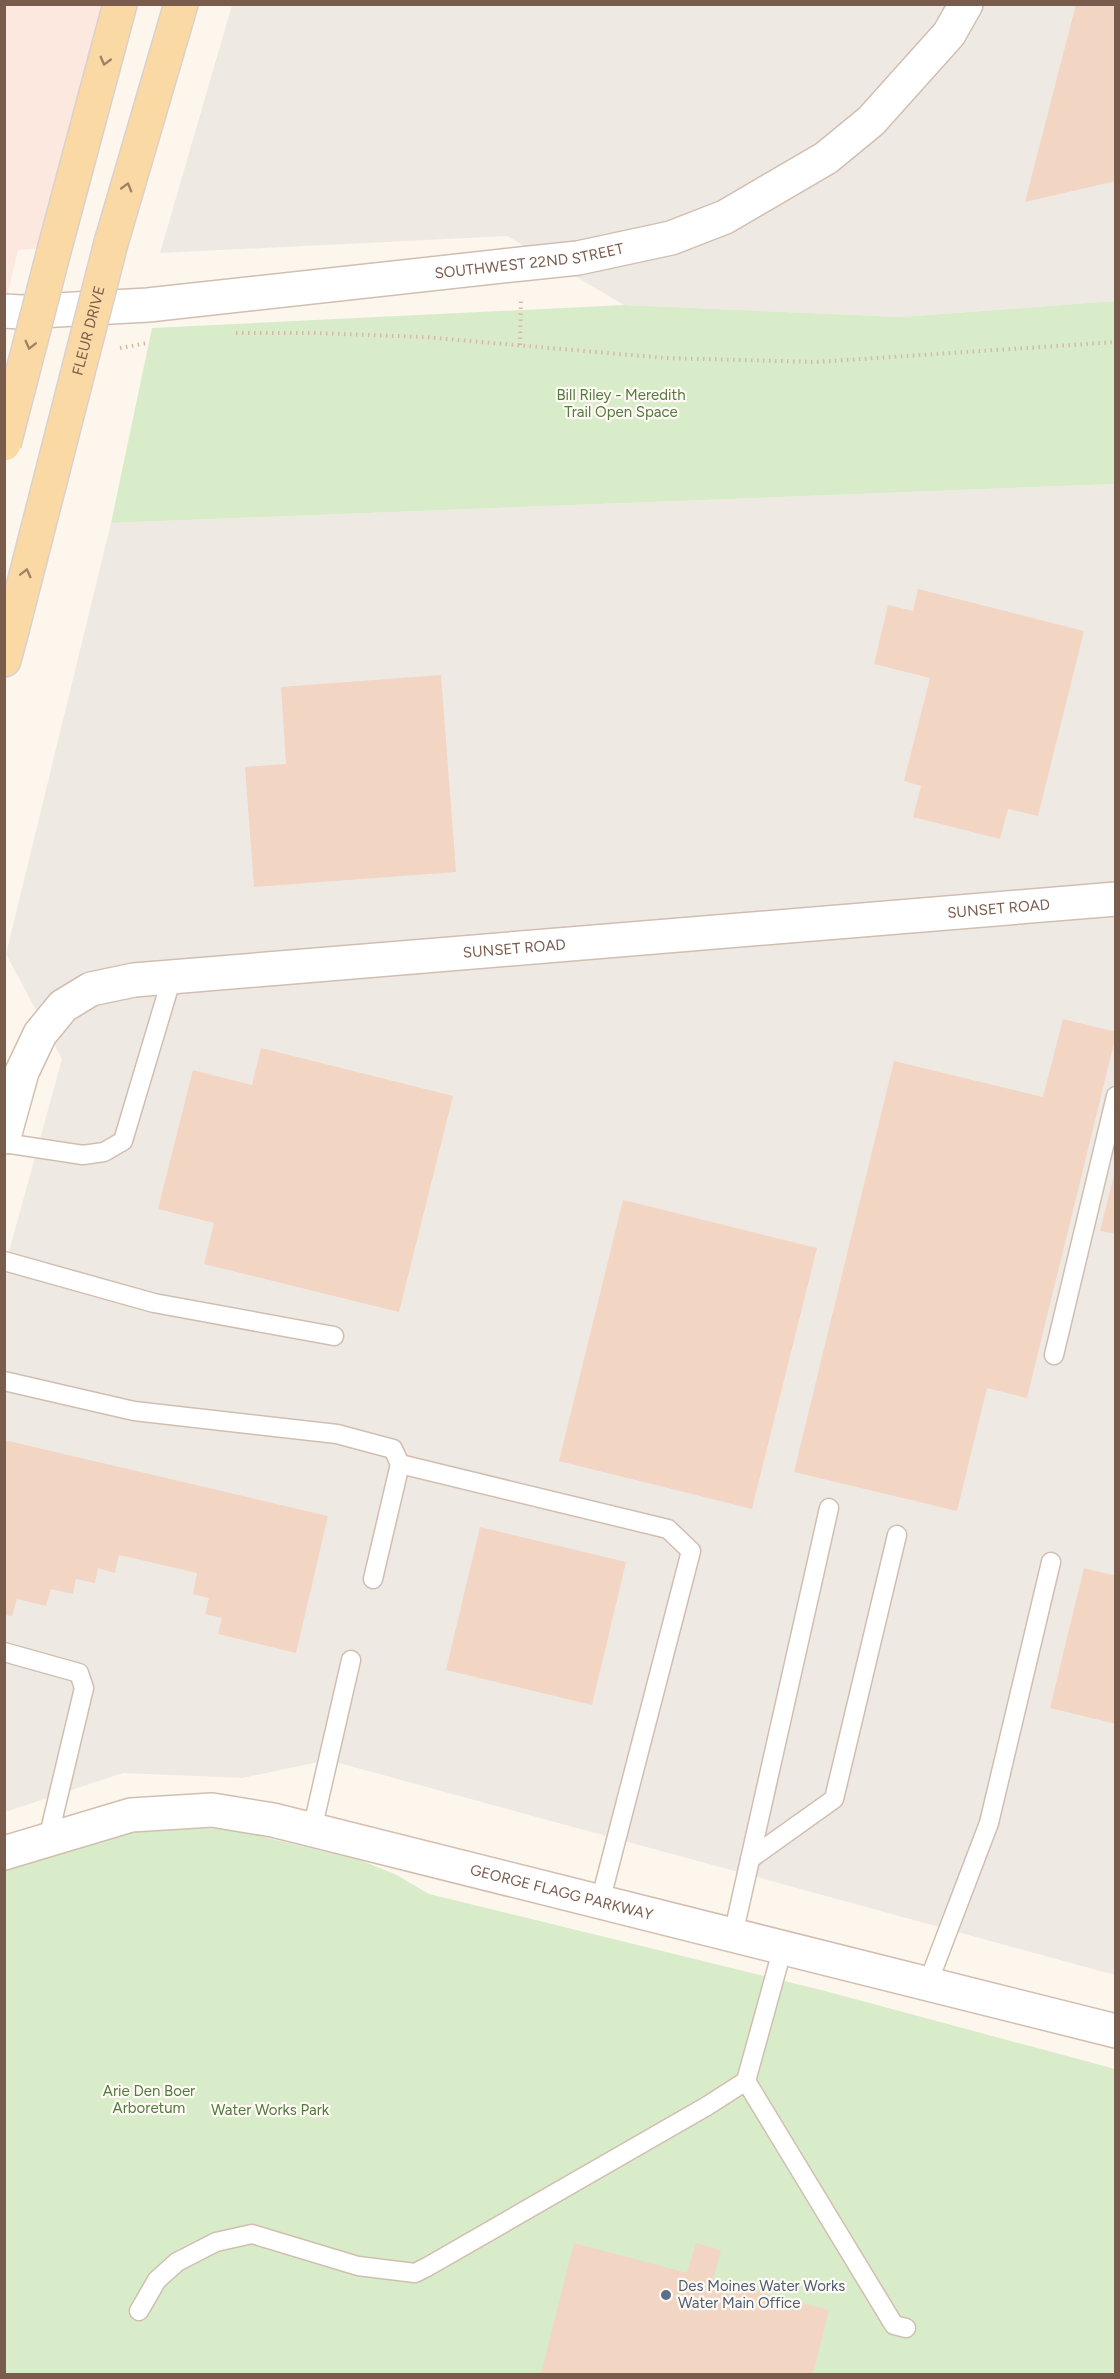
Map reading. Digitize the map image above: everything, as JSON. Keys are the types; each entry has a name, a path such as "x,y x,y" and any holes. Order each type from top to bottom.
{"main road":[{"path":"4,444 120,4"},
{"name":"FLEUR DRIVE","path":"8,645 111,243 181,4"}],"street":[{"name":"SOUTHWEST 22ND STREET","path":"4,310 21,312 148,305 578,258 670,238 735,211 826,158 871,121 949,34 966,4"},
{"name":"SUNSET ROAD","path":"4,1137 22,1072 40,1034 63,1006 91,989 134,980 1116,899"},
{"name":"GEORGE FLAGG PARKWAY","path":"4,1854 131,1815 212,1810 273,1820 1116,2031"}],"lane":[{"path":"4,1143 83,1155 104,1152 123,1141 172,978"},
{"path":"1054,1354 1116,1096"},
{"path":"4,1261 154,1303 334,1336"},
{"path":"4,1382 134,1410 337,1434 393,1449 400,1464 373,1579"},
{"path":"400,1464 668,1528 691,1551 600,1902"},
{"path":"733,1935 829,1508"},
{"path":"750,1859 834,1799 897,1535"},
{"path":"928,1983 989,1824 1051,1562"},
{"path":"4,1652 79,1673 84,1688 48,1839"},
{"path":"312,1830 351,1660"},
{"path":"139,2311 157,2280 177,2262 216,2242 252,2234 358,2266 415,2273 707,2106 746,2081 783,1947"},
{"path":"746,2081 894,2325 906,2328"}],"path":[{"path":"520,345 521,264"},
{"path":"231,333 424,337 665,358 816,362 1116,342"}],"shaded area":[{"path":"5,5 120,5 55,247 18,250 5,305"},
{"path":"232,5 1115,5 1115,301 902,317 624,305 507,236 160,253"},
{"path":"1115,484 1115,1975 328,1760 242,1778 123,1773 5,1812 5,1266 62,1059 6,954 111,523"}],"green space":[{"name":"Bill Riley - Meredith Trail Open Space","path":"1115,301 1115,484 111,523 152,328 624,305 902,317"},
{"name":"Water Works Park","path":"129,1827 232,1829 362,1861 395,1874 429,1894 825,1991 1115,2069 1115,2374 5,2374 5,1868"}],"building":[{"path":"1076,4 1116,4 1116,181 1025,202"},
{"path":"918,589 1084,631 1038,816 1008,809 1000,839 913,817 921,786 904,781 930,678 874,664 888,605 913,611"},
{"path":"441,675 456,872 254,887 245,767 286,764 281,687"},
{"path":"1063,1019 1116,1032 1116,1035 1027,1398 987,1388 957,1511 794,1472 894,1061 1043,1097"},
{"path":"261,1048 453,1096 399,1312 204,1264 214,1223 158,1209 193,1070 252,1085"},
{"path":"1116,1171 1116,1234 1100,1231"},
{"path":"623,1200 817,1248 752,1509 559,1461"},
{"path":"4,1440 328,1516 296,1653 218,1634 222,1618 205,1614 209,1598 193,1594 197,1573 119,1555 115,1573 98,1568 95,1583 76,1579 73,1594 51,1589 46,1606 17,1599 12,1616 4,1615"},
{"path":"480,1527 626,1562 592,1705 446,1670"},
{"path":"1084,1568 1116,1576 1116,1724 1050,1708"},
{"name":"Des Moines Water Works Water Main Office","path":"574,2243 687,2273 696,2243 721,2250 713,2280 829,2310 813,2374 541,2374"}],"place":[{"name":"Des Moines Water Works Water Main Office","path":"666,2295"}],"park label":[{"name":"Arie Den Boer Arboretum","path":"149,2100"}]}
